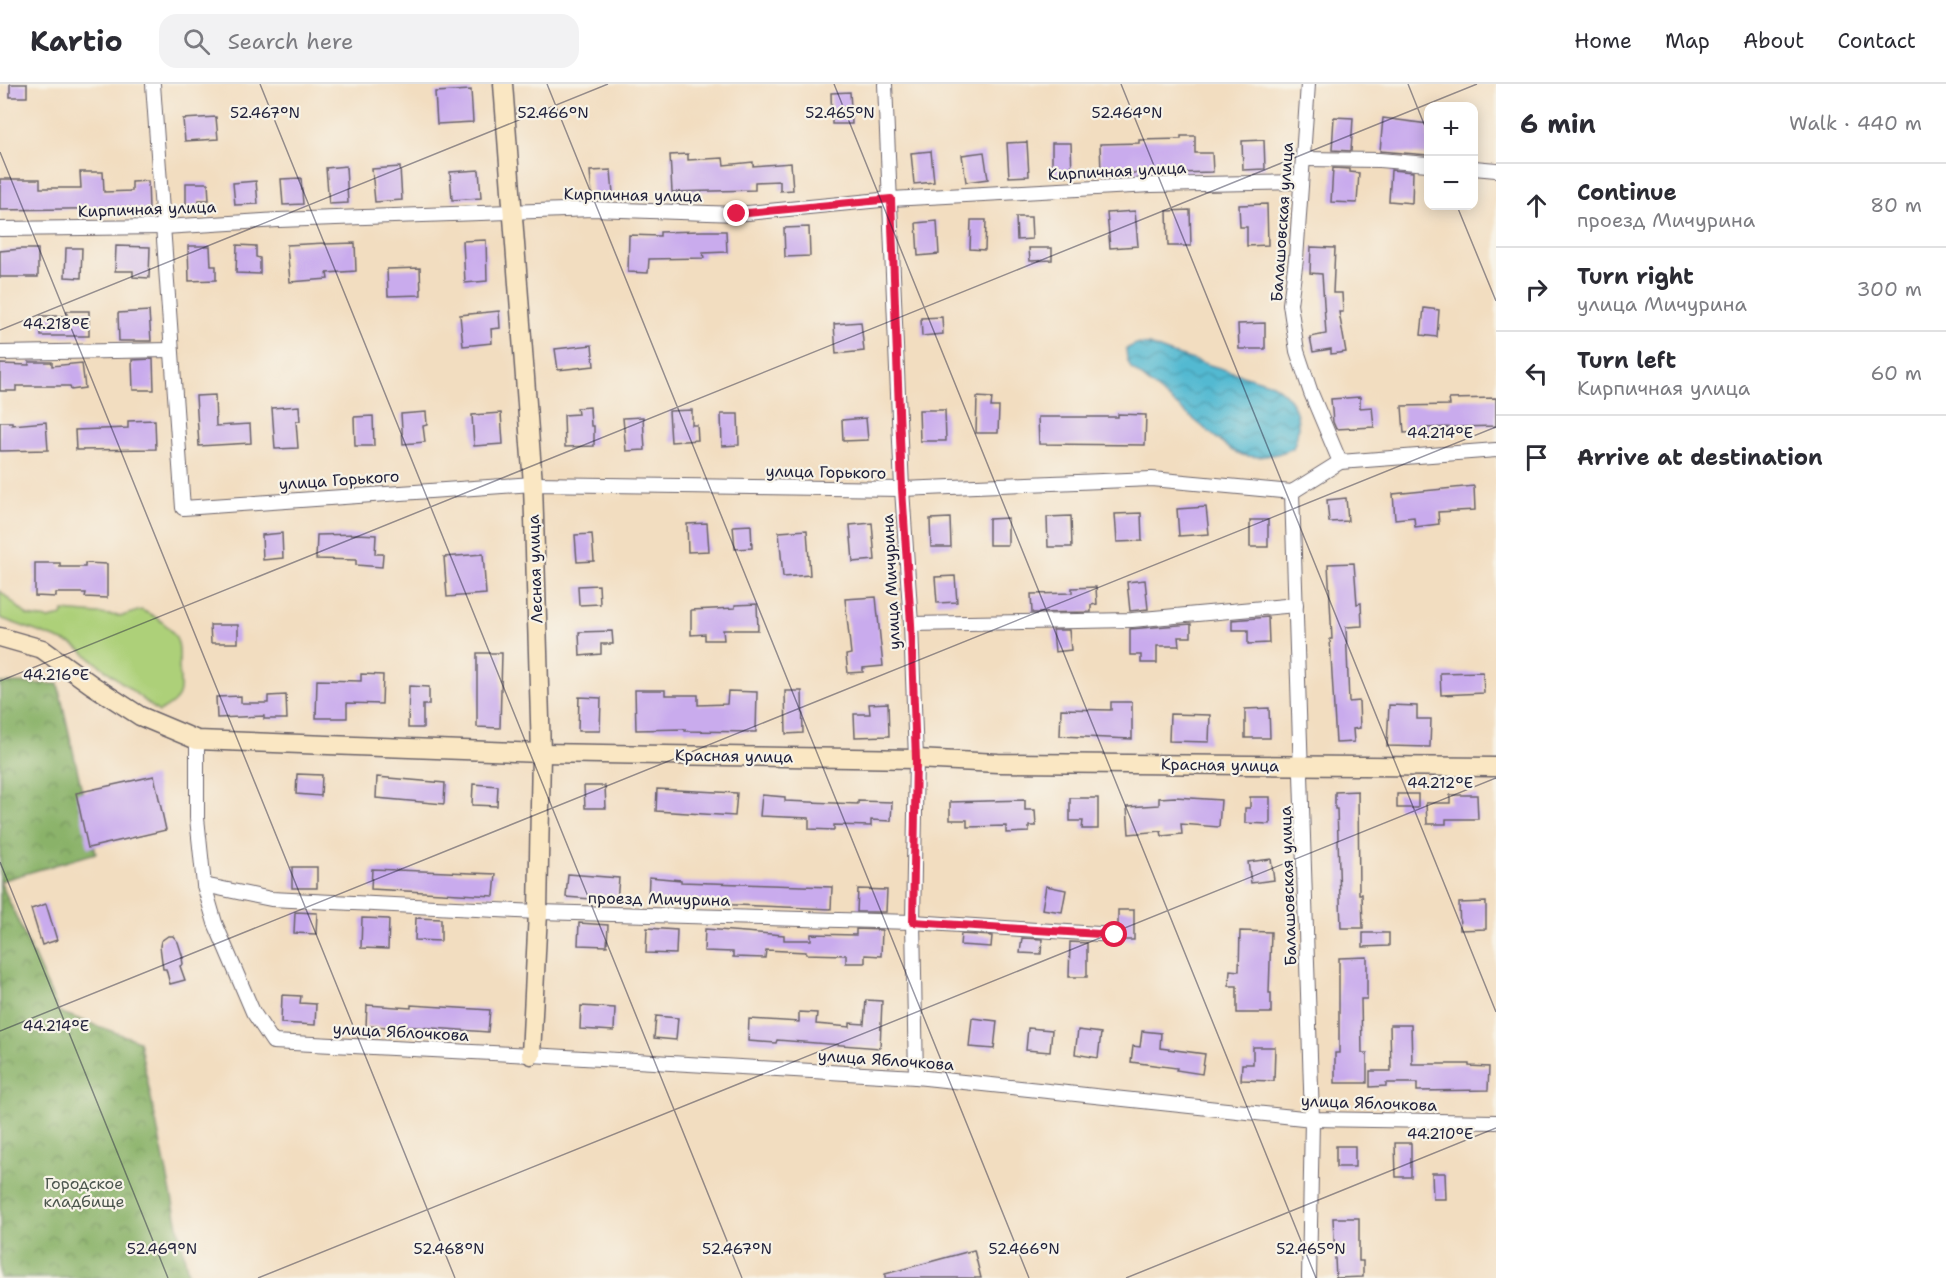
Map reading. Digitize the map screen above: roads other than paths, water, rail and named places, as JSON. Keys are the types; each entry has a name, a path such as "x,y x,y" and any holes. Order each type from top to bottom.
{"main road":[{"name":"Лесная улица","path":"503,84 533,483 541,753 538,912 531,1055"},
{"name":"Красная улица","path":"0,637 42,649 140,716 197,740 541,753 916,759 998,763 1496,767"}],"street":[{"path":"0,353 171,350 153,84"},
{"name":"улица Мичурина","path":"885,84 916,759 913,922 916,1077"},
{"name":"Балашовская улица","path":"1308,84 1296,259 1290,304 1297,351 1311,393 1326,424 1340,462"},
{"path":"1304,159 1379,160 1424,164"},
{"path":"1478,168 1496,170"},
{"name":"Кирпичная улица","path":"0,229 164,226 593,209 737,214 891,199 1151,185 1301,182"},
{"name":"улица Горького","path":"171,350 183,508 533,483 902,489 1152,479 1293,492"},
{"path":"1293,492 1340,462 1496,450"},
{"name":"Балашовская улица","path":"1293,492 1312,1119 1310,1278"},
{"path":"911,624 1132,620 1296,605"},
{"path":"197,740 197,818 204,885"},
{"name":"проезд Мичурина","path":"204,885 271,899 538,912 913,922 1115,935"},
{"name":"улица Яблочкова","path":"204,885 215,923 253,1012 273,1042 916,1077 1312,1119 1496,1122"}],"water":[{"path":"1136,344 1149,345 1272,384 1281,390 1293,404 1296,412 1298,429 1293,448 1278,454 1254,457 1231,450 1131,368 1126,349"}],"park label":[{"name":"Городское кладбище","path":"84,1192"}]}
